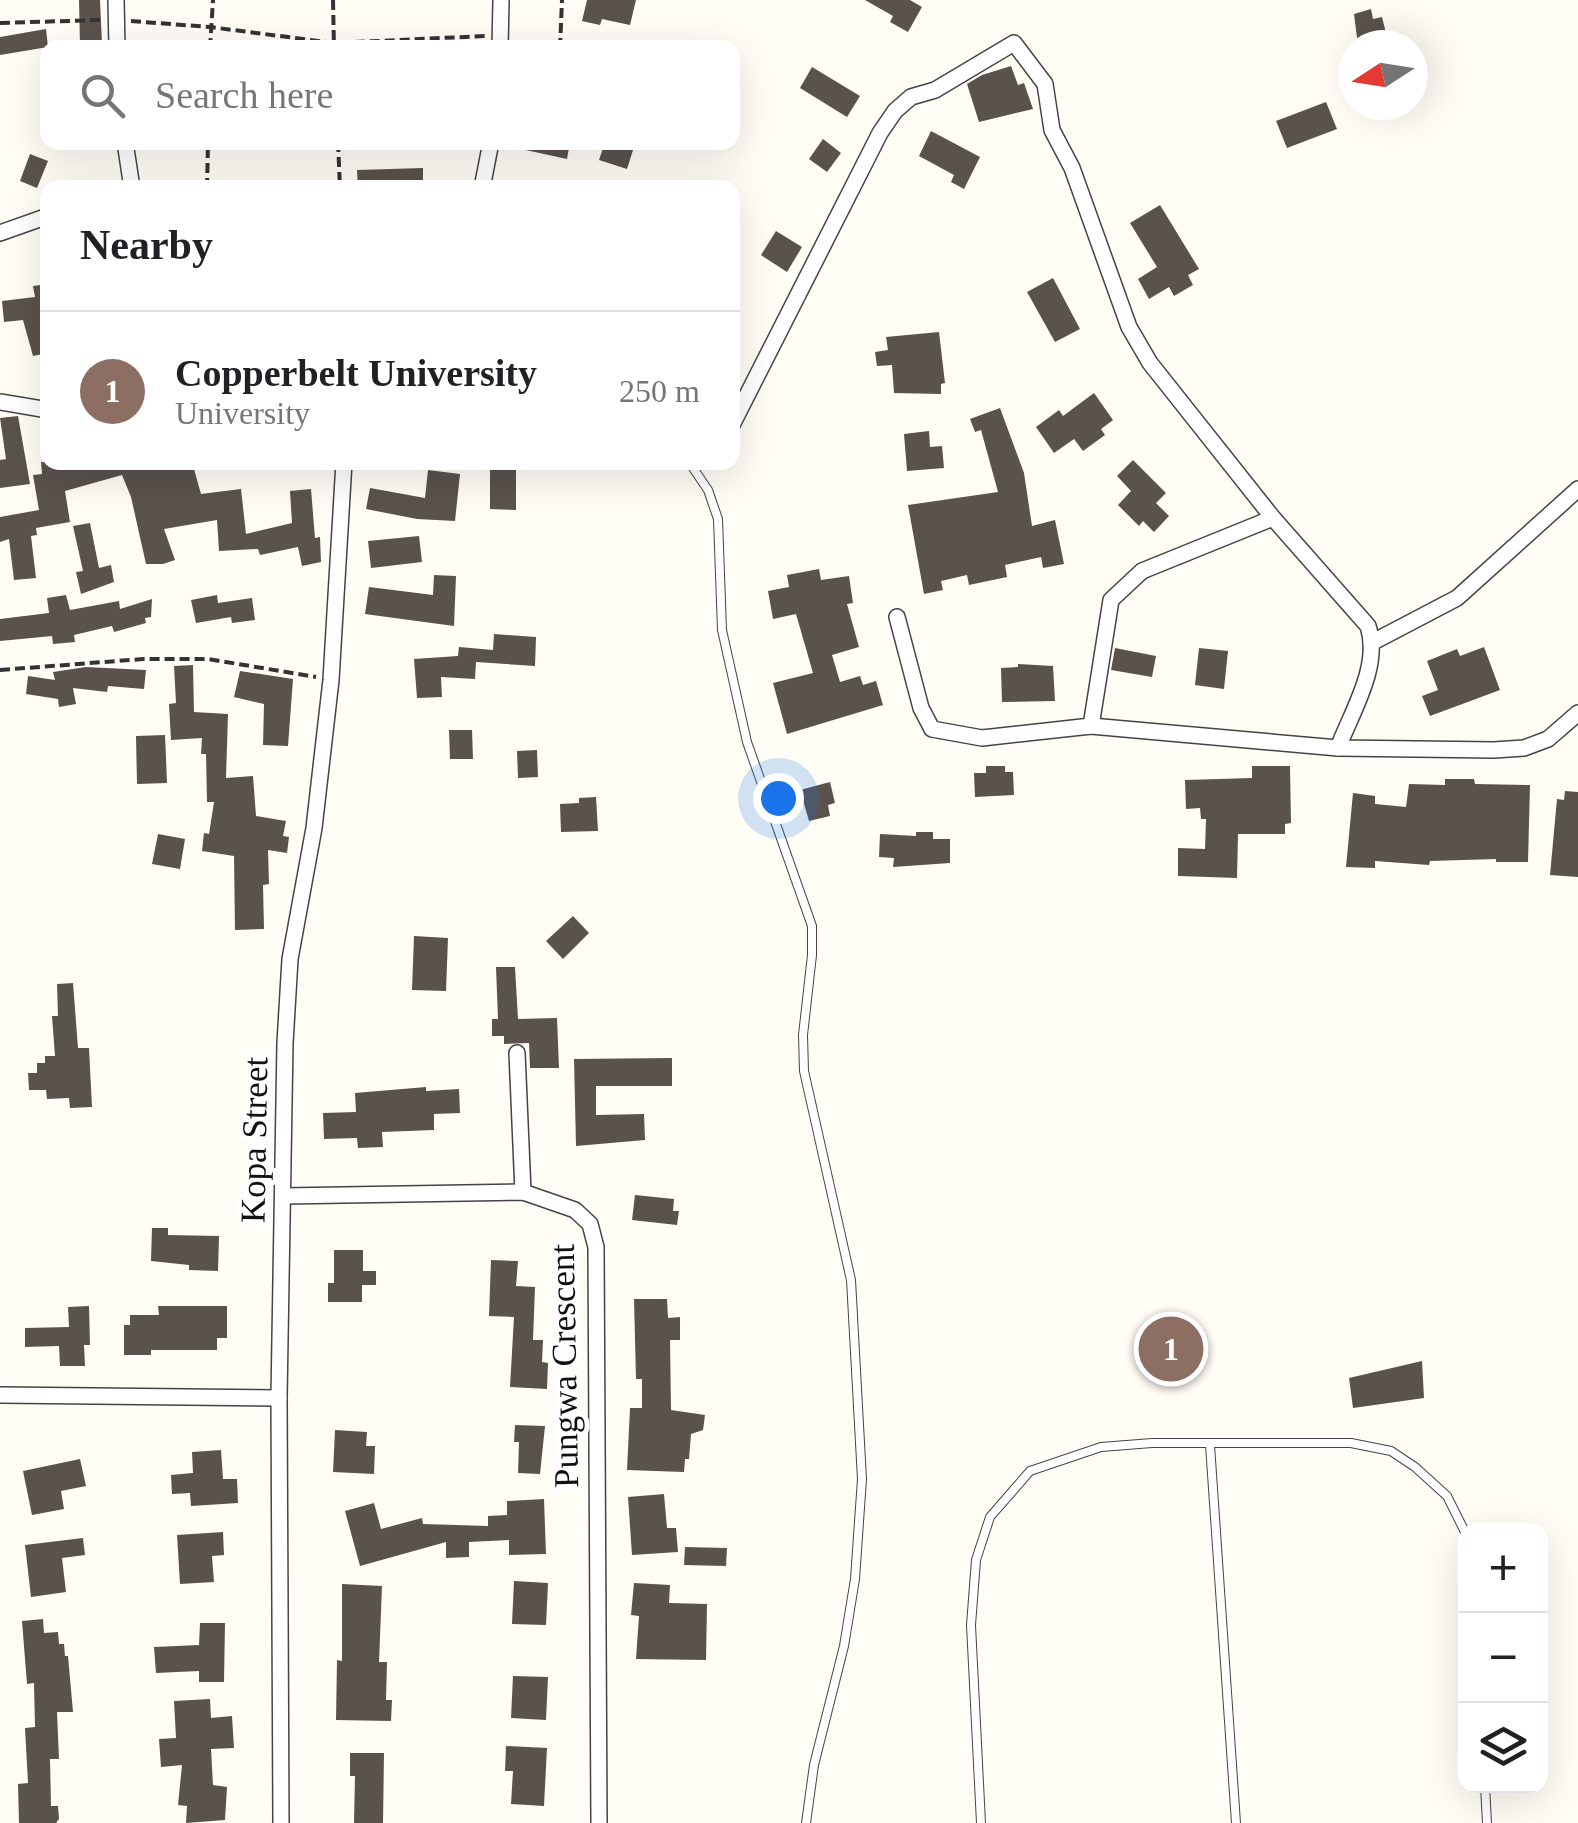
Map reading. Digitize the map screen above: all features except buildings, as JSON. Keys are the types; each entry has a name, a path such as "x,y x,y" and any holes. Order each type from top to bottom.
{"street":[{"path":"116,0 117,40"},
{"path":"500,40 501,0"},
{"path":"740,409 880,133 895,111 911,97 935,90 1014,43 1045,84 1052,130 1072,168 1129,328 1150,363 1273,518 1368,626 1374,642 1372,659 1338,748"},
{"path":"126,150 131,180"},
{"path":"484,180 489,150"},
{"path":"0,234 40,219"},
{"path":"0,402 40,409"},
{"name":"Kopa Street","path":"282,1823 279,1398 285,1043 290,960 314,828 331,680 344,470"},
{"path":"1374,642 1457,598 1578,490"},
{"path":"1091,726 1111,600 1142,571 1273,518"},
{"path":"897,617 921,708 932,729 982,738 1091,726 1338,748 1524,748 1548,739 1578,713"},
{"path":"516,1053 523,1192"},
{"name":"Pungwa Crescent","path":"283,1196 523,1192 576,1210 590,1224 596,1247 599,1823"},
{"path":"0,1395 279,1398"}],"lane":[{"path":"694,470 708,490 718,519 722,630 747,742 812,926 804,1071 850,1280 862,1480 855,1579 844,1646 814,1765 806,1823"},
{"path":"981,1823 971,1625 976,1560 990,1517 1030,1472 1101,1447 1152,1442 1351,1443 1391,1451 1447,1496 1460,1523"},
{"path":"1210,1445 1236,1823"},
{"path":"1485,1793 1487,1823"}],"path":[{"path":"210,40 213,0"},
{"path":"334,0 334,40"},
{"path":"560,40 562,0"},
{"path":"0,23 116,19 300,40"},
{"path":"207,180 208,150"},
{"path":"338,150 340,180"},
{"path":"0,670 142,659 208,659 331,680"}],"place":[{"name":"Copperbelt University","path":"1171,1349"}]}
